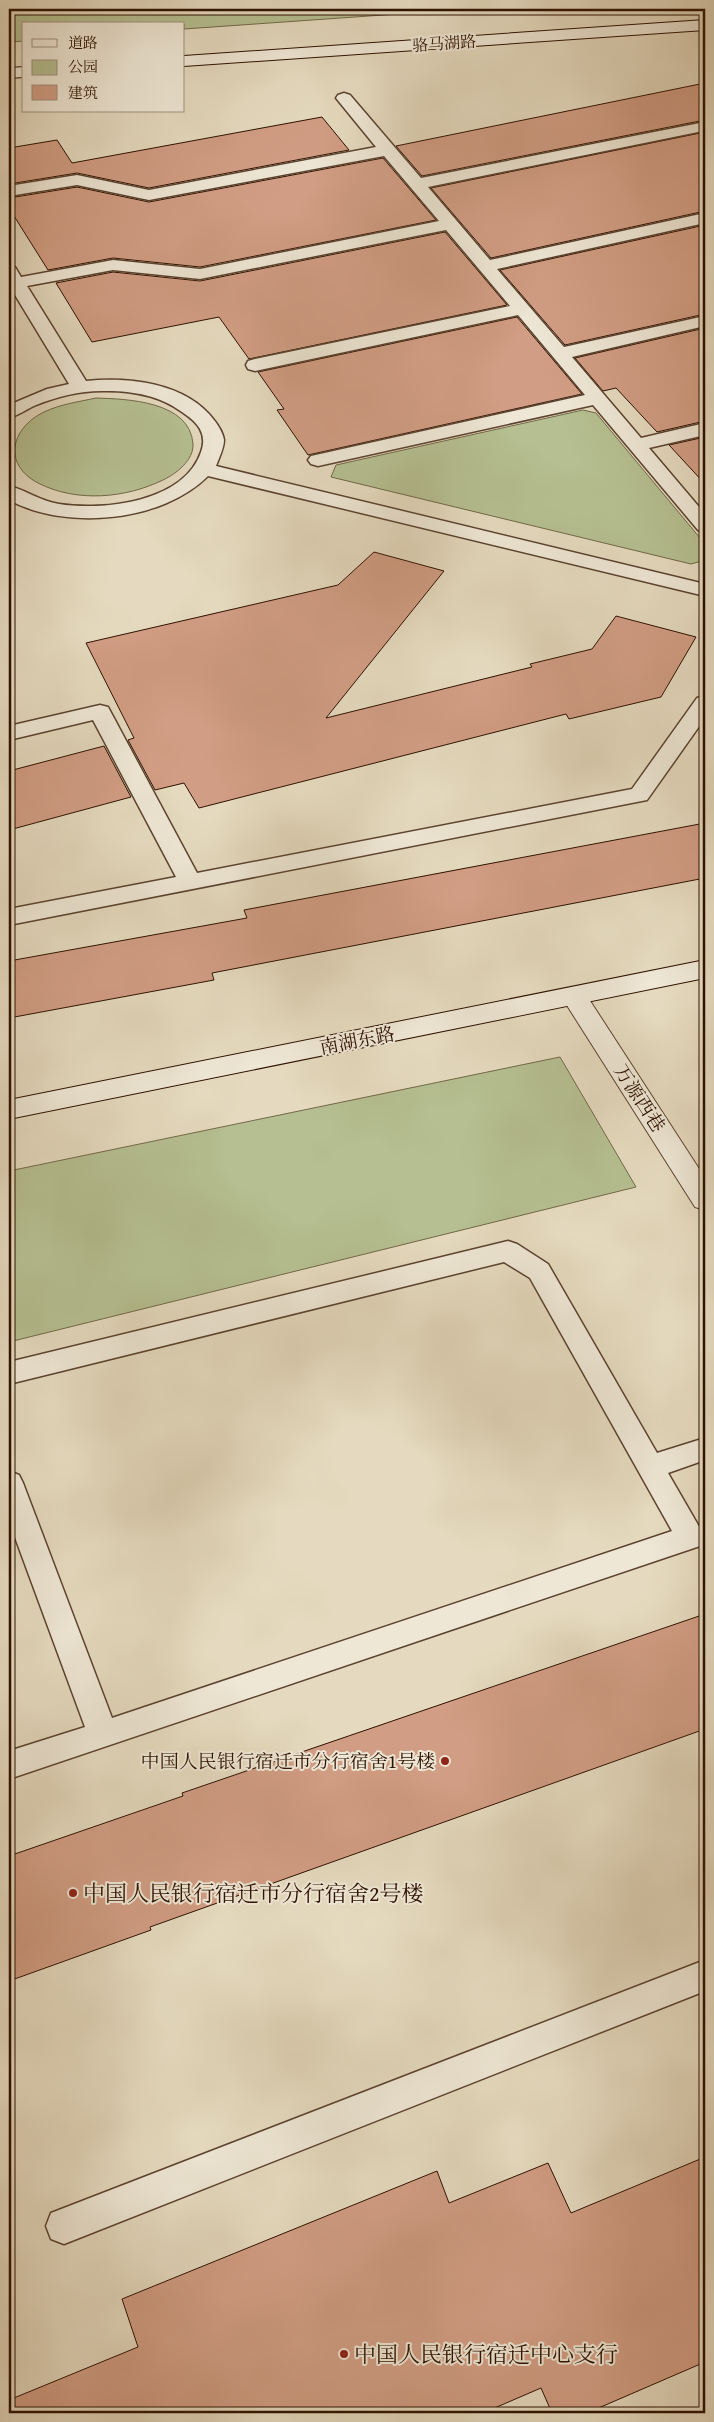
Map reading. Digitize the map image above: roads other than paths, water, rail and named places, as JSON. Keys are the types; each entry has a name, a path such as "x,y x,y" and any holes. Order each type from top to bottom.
{"street":[{"name":"骆马湖路","path":"185,61 705,25"},
{"path":"9,73 22,72"},
{"name":"南湖东路","path":"9,1110 705,969"},
{"name":"万源西巷","path":"574,996 705,1200"}],"lane":[{"path":"344,98 705,526"},
{"path":"417,184 703,126"},
{"path":"9,190 77,180 149,195 387,150"},
{"path":"485,266 705,218"},
{"path":"80,387 13,277 113,265 200,274 450,224"},
{"path":"255,365 522,309"},
{"path":"560,354 705,322"},
{"path":"9,412 26,401 58,390 80,387 129,386 162,393 189,405 207,422 214,441 210,463 192,483 162,500 125,510 84,512 44,507 9,492"},
{"path":"318,460 598,398"},
{"path":"637,445 705,429"},
{"path":"204,469 705,590"},
{"path":"9,917 639,795 705,703"},
{"path":"9,733 100,712 190,882"},
{"path":"9,1373 508,1252 539,1271 690,1537 103,1735 9,1764"},
{"path":"650,1467 705,1450"},
{"path":"9,1483 103,1735"},
{"path":"64,2226 705,1976"}],"place":[{"name":"中国人民银行宿迁市分行宿舍1号楼","path":"445,1761"},
{"name":"中国人民银行宿迁市分行宿舍2号楼","path":"73,1893"},
{"name":"中国人民银行宿迁中心支行","path":"344,2354"}]}
